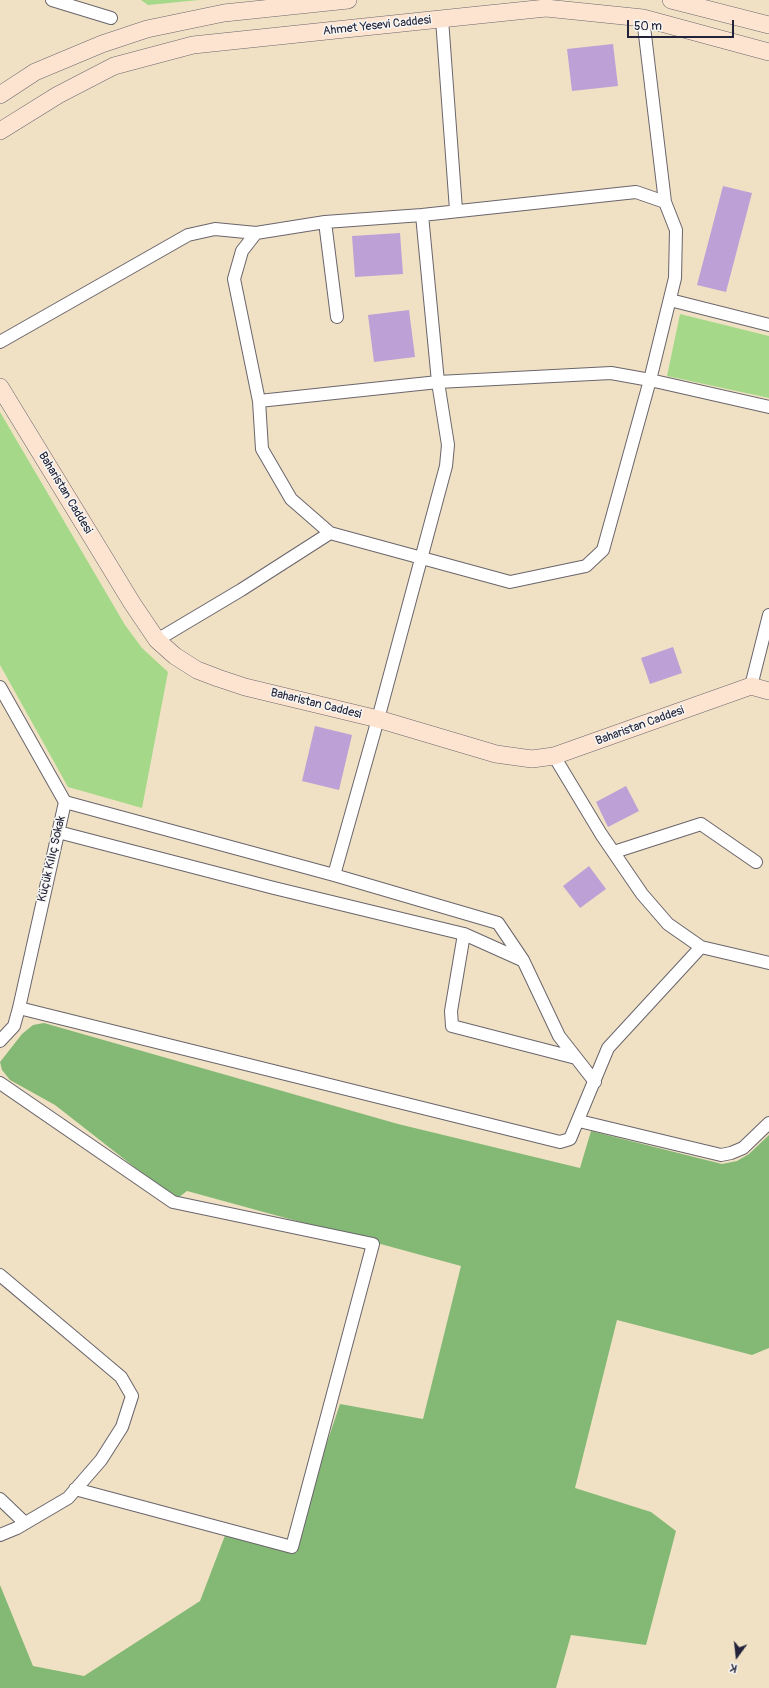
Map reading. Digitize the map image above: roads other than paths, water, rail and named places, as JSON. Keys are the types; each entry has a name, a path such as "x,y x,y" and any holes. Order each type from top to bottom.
{"main road":[{"path":"0,95 35,72 102,44 147,29 224,13 348,0"},
{"path":"671,0 769,25"},
{"name":"Ahmet Yesevi Caddesi","path":"0,131 58,95 114,66 193,45 546,8 644,18 769,52"},
{"name":"Baharistan Caddesi","path":"0,387 128,596 157,640 175,656 197,670 245,687 378,719 496,754 532,759 554,756 751,686"},
{"path":"751,686 769,691"}],"street":[{"path":"52,0 111,18"},
{"path":"256,233 242,251 234,280 259,401 262,449 291,499 330,533 510,582 586,566 603,550 650,380 675,278 676,230 665,202 644,18"},
{"path":"442,19 456,210"},
{"path":"0,342 188,235 215,229 256,233 325,222 422,215 456,210 636,192 665,202"},
{"path":"334,875 378,719 446,466 448,445 438,382 422,215"},
{"path":"325,222 337,317"},
{"path":"670,300 769,325"},
{"path":"259,401 438,382 611,373 650,380 769,407"},
{"path":"157,640 241,590 330,533"},
{"path":"751,686 769,615"},
{"name":"Küçük Kılıç Sokak","path":"0,687 65,802 19,1008 14,1026 0,1041"},
{"path":"554,756 642,894 668,924 701,947 769,963"},
{"path":"65,802 334,875 498,923 523,960 559,1036 595,1082"},
{"path":"614,852 701,824 756,862"},
{"path":"58,832 274,888 464,934 523,960"},
{"path":"464,934 451,1011 452,1026 576,1058"},
{"path":"19,1008 560,1142 570,1139 579,1121 608,1048 701,947"},
{"path":"0,1083 173,1202 373,1244 292,1547 75,1489"},
{"path":"579,1121 721,1155 743,1148 769,1123"},
{"path":"0,1275 121,1377 132,1396 122,1427 101,1460 68,1498 17,1528 0,1535"},
{"path":"0,1499 25,1523"}]}
